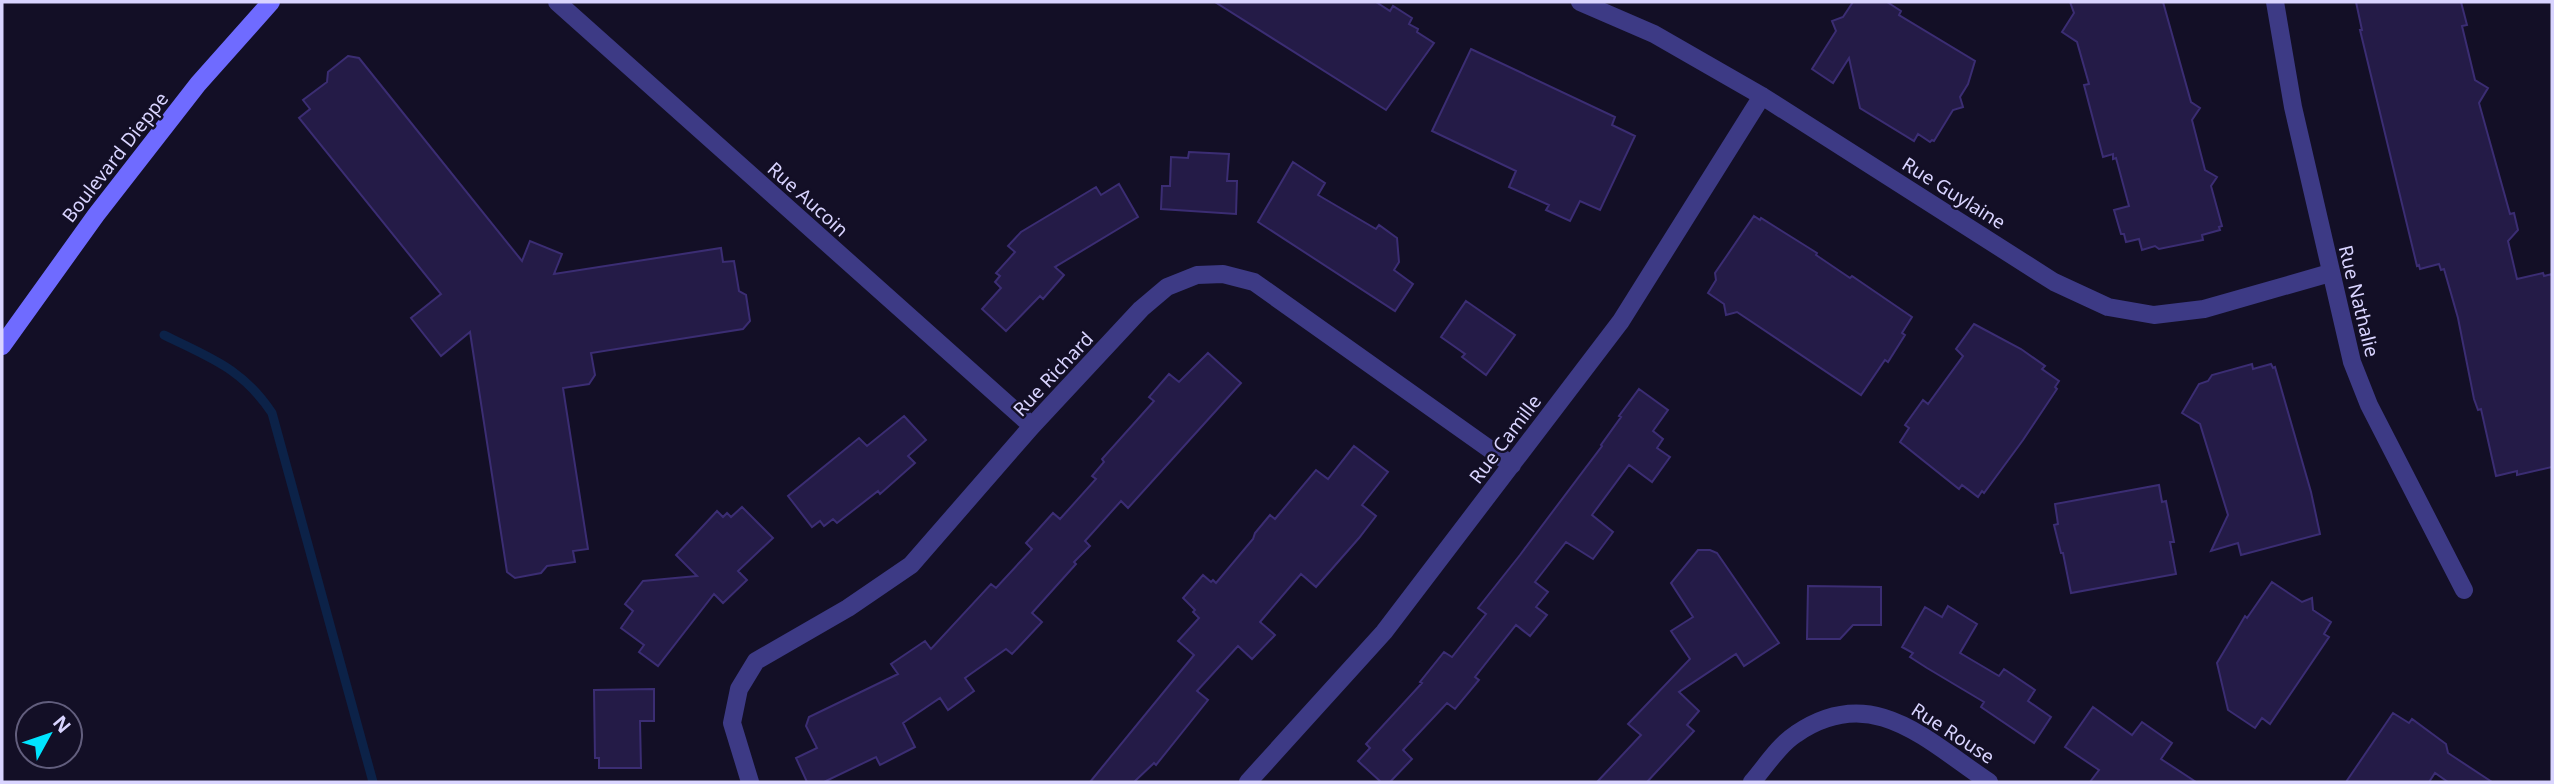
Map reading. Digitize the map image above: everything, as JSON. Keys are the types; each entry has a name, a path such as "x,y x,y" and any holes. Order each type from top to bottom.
{"main road":[{"name":"Boulevard Dieppe","path":"2,346 96,215 190,95 271,2"}],"street":[{"name":"Rue Aucoin","path":"557,2 1032,426"},
{"name":"Rue Guylaine","path":"1580,2 1654,34 1762,96 2054,282 2108,307 2154,315 2204,309 2330,273"},
{"name":"Rue Nathalie","path":"2275,2 2293,107 2345,340 2360,383 2464,590"},
{"name":"Rue Camille","path":"1248,782 1384,632 1621,321 1762,96"},
{"name":"Rue Richard","path":"750,782 732,723 739,689 757,661 848,608 911,565 1032,426 1141,309 1167,287 1197,275 1223,274 1254,282 1512,465"},
{"name":"Rue Rouse","path":"1752,782 1793,735 1822,719 1860,712 1897,720 1989,782"}],"building":[{"path":"1215,2 1376,2 1390,11 1393,6 1412,18 1409,24 1434,43 1386,110"},
{"path":"1853,2 1887,2 1901,11 1899,15 1975,61 1968,84 1960,97 1963,107 1953,110 1934,141 1930,142 1918,134 1914,141 1860,108 1849,58 1833,83 1812,69 1836,31 1832,21 1843,17"},
{"path":"2070,2 2163,2 2191,102 2200,108 2192,120 2205,170 2217,177 2211,186 2222,226 2219,227 2220,230 2202,235 2203,240 2159,249 2155,246 2142,250 2139,239 2126,242 2114,210 2129,206 2116,158 2113,159 2113,154 2103,157 2084,85 2089,84 2077,42 2062,32 2074,13"},
{"path":"2356,2 2461,2 2467,25 2462,26 2475,80 2488,88 2479,103 2510,214 2514,213 2518,230 2508,241 2517,279 2543,273 2544,276 2552,274 2552,467 2517,475 2517,471 2496,476 2481,409 2478,410 2474,399 2458,318 2444,269 2441,270 2439,264 2420,269 2419,265 2417,266 2360,30"},
{"path":"1471,49 1615,117 1612,125 1635,136 1600,210 1580,201 1570,221 1546,210 1549,205 1509,187 1516,171 1432,131"},
{"path":"348,56 359,58 522,261 530,241 562,254 554,274 721,248 723,262 734,261 739,291 746,295 750,321 743,329 591,353 595,375 589,384 563,388 588,549 573,551 575,562 547,566 541,573 515,578 507,572 470,332 441,356 411,318 441,294 299,118 310,109 303,100 327,82 328,72"},
{"path":"1189,152 1229,154 1227,181 1237,181 1236,214 1161,209 1162,186 1170,186 1171,157 1188,158"},
{"path":"1293,162 1325,183 1318,195 1376,229 1379,225 1397,238 1399,262 1394,270 1413,284 1395,311 1258,222"},
{"path":"1119,184 1138,217 1055,267 1064,275 1043,299 1040,296 1006,331 982,309 1001,288 995,282 1000,276 996,273 1015,252 1008,246 1021,232 1096,187 1101,195"},
{"path":"1754,216 1817,253 1816,255 1850,278 1852,276 1912,317 1902,333 1905,335 1888,362 1885,360 1861,395 1737,312 1726,315 1724,304 1708,293 1716,280 1715,273"},
{"path":"1466,301 1515,335 1486,375 1462,357 1465,354 1441,337"},
{"path":"1974,324 2021,349 2045,366 2042,369 2059,381 2055,387 2057,389 2023,440 1984,493 1982,491 1978,497 1962,485 1959,489 1900,442 1909,428 1905,425 1923,400 1928,404 1963,356 1956,349"},
{"path":"1208,353 1241,383 1128,508 1121,501 1085,541 1090,546 1032,613 1042,622 1012,654 1006,649 965,678 974,691 948,710 940,698 903,723 915,747 880,765 876,757 824,782 807,782 796,758 817,748 806,726 809,717 898,674 891,664 925,641 931,649 991,584 996,588 1032,549 1026,543 1053,513 1060,519 1096,479 1092,476 1104,462 1102,459 1154,401 1149,397 1169,374 1179,382"},
{"path":"2252,364 2253,369 2271,364 2275,367 2311,492 2320,534 2241,555 2238,543 2211,551 2228,515 2200,424 2182,413 2199,384 2208,381 2212,375"},
{"path":"1639,389 1668,410 1653,431 1663,439 1657,448 1670,457 1652,482 1629,465 1592,515 1613,532 1593,559 1566,542 1535,582 1548,592 1536,607 1547,615 1530,636 1516,625 1475,677 1479,680 1455,709 1447,703 1403,750 1412,759 1390,782 1381,782 1358,761 1370,748 1366,744 1422,683 1420,682 1444,652 1452,657 1486,614 1478,608 1602,446"},
{"path":"904,416 926,440 908,456 915,463 880,494 878,491 837,523 833,519 824,526 820,521 812,527 788,496 859,438 867,446"},
{"path":"1354,446 1388,472 1362,505 1376,516 1359,538 1316,587 1301,574 1260,622 1275,635 1252,659 1238,646 1197,691 1208,700 1156,765 1154,763 1134,782 1090,782 1194,655 1178,641 1199,618 1183,598 1203,575 1216,583 1270,515 1275,519 1316,470 1328,479"},
{"path":"2159,485 2162,502 2166,501 2174,542 2170,542 2176,574 2071,593 2054,525 2058,524 2055,504"},
{"path":"742,507 773,538 738,571 747,580 723,603 714,594 658,666 639,652 644,645 621,628 633,611 625,604 643,581 697,576 676,555 717,511 723,517 727,513 731,517"},
{"path":"1698,550 1717,553 1779,643 1744,666 1736,654 1679,692 1699,711 1687,725 1694,731 1647,782 1597,782 1641,735 1628,724 1690,659 1671,631 1693,617 1671,583"},
{"path":"2272,582 2302,602 2312,598 2313,610 2331,622 2324,634 2329,637 2270,724 2262,718 2255,728 2228,710 2217,663 2245,616 2247,618"},
{"path":"1808,586 1881,587 1881,625 1853,625 1840,639 1807,639"},
{"path":"1948,606 1977,624 1960,653 1999,676 2004,669 2035,690 2028,701 2051,717 2034,743 1981,707 1984,702 1910,657 1913,653 1902,647 1925,607 1942,617"},
{"path":"654,689 654,721 640,721 641,768 599,768 599,758 595,758 594,690"},
{"path":"2093,707 2132,735 2142,722 2172,743 2161,759 2196,782 2090,782 2099,770 2065,747"},
{"path":"2393,713 2409,723 2412,719 2446,744 2448,753 2492,782 2448,782 2435,773 2429,782 2346,782"}],"waterway":[{"path":"164,335 237,375 272,413 373,782"}]}
